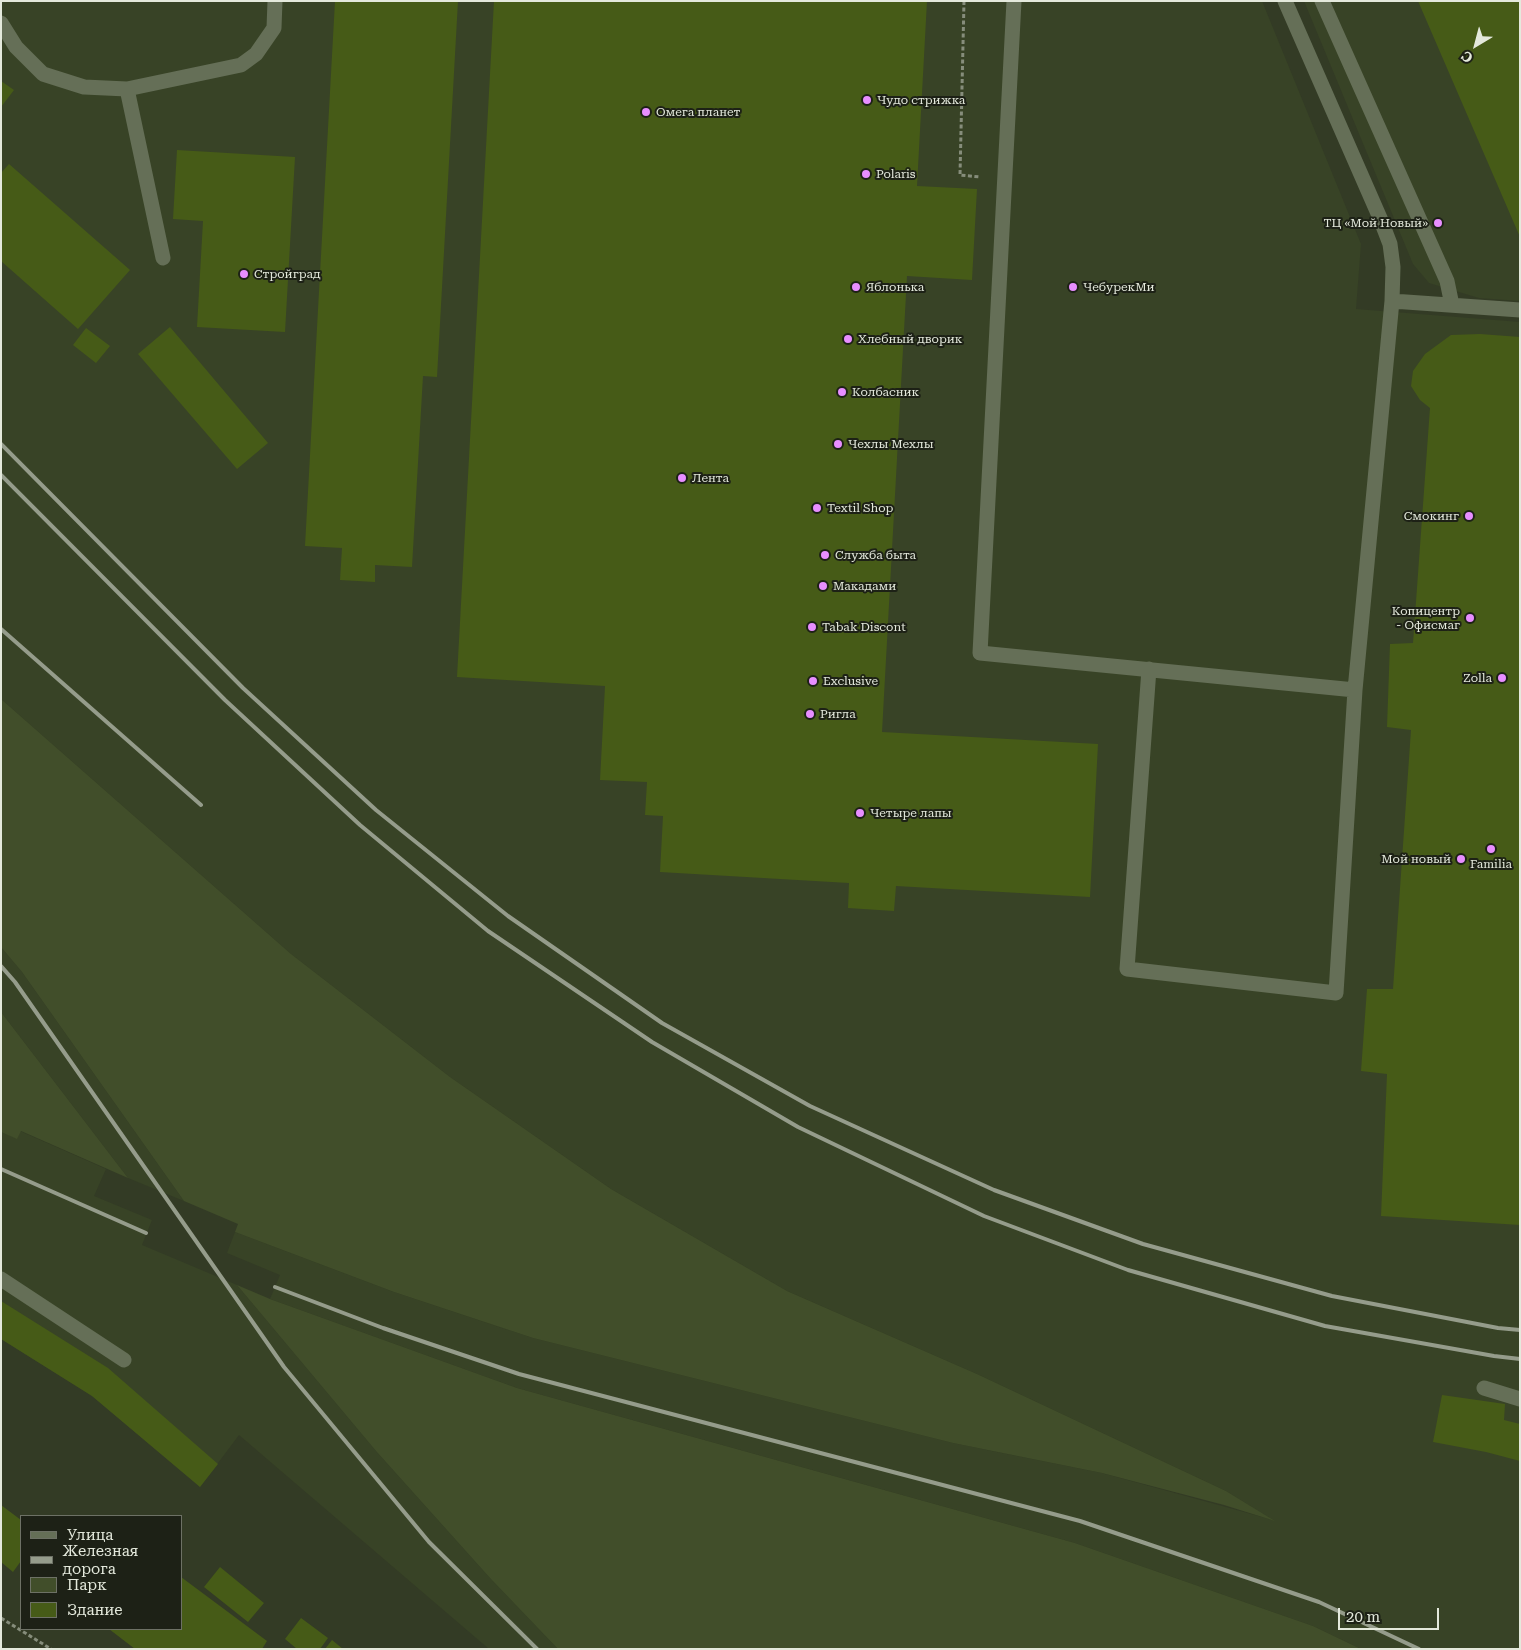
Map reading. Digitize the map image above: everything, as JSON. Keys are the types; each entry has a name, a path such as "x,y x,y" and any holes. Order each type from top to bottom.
{"street":[{"path":"1,23 16,47 43,74 84,87 127,89 241,65 256,54 274,28 275,1"},
{"path":"1014,1 980,653 1355,690"},
{"path":"1148,669 1128,969 1336,993 1355,690 1392,300 1393,267 1390,244 1380,218 1285,1"},
{"path":"1322,1 1447,281 1452,305"},
{"path":"127,89 163,258"},
{"path":"1392,300 1520,310"},
{"path":"1,1279 124,1360"},
{"path":"1484,1388 1520,1399"}],"path":[{"path":"964,1 960,175 988,177"},
{"path":"1,1618 20,1630"},
{"path":"20,1630 51,1649"}],"shaded area":[{"path":"1,1 1262,1 1361,244 1356,309 1520,322 1520,1649 1361,1649 1313,1626 1075,1543 517,1388 270,1299 280,1275 227,1253 235,1232 394,1292 533,1338 953,1443 1102,1473 1273,1520 1226,1491 977,1374 787,1291 611,1189 450,1077 291,954 1,699"},
{"path":"1304,1 1520,1 1520,301 1479,298 1429,283 1413,264"},
{"path":"1,947 22,972 184,1201 128,1178 1,1012"},
{"path":"20,1131 106,1169 94,1196 152,1220 142,1245 237,1285 376,1451 490,1578 558,1649 489,1649 239,1435 200,1487 92,1396 1,1339 1,1132 17,1138"}],"green space":[{"path":"1,699 291,954 450,1077 611,1189 787,1291 977,1374 1226,1491 1275,1521 1224,1505 1102,1473 953,1443 533,1338 394,1292 235,1232 238,1224 184,1201 22,972 1,947"},
{"path":"1,1012 128,1178 21,1131 17,1139 1,1132"},
{"path":"237,1285 270,1299 517,1388 1075,1543 1313,1626 1361,1649 558,1649 490,1578 376,1451"}],"building":[{"path":"335,1 458,1 437,377 423,376 412,567 375,565 375,582 340,580 342,548 305,546"},
{"name":"Лента","path":"494,1 927,1 917,186 977,189 972,280 907,276 882,732 1098,744 1090,897 896,886 894,911 848,908 849,883 660,872 663,816 645,815 647,782 600,780 605,686 457,677"},
{"path":"1418,1 1520,1 1520,237"},
{"path":"1,81 14,90 1,107"},
{"name":"Стройград","path":"177,150 295,157 285,332 197,327 203,221 173,219"},
{"path":"9,164 130,270 78,329 1,261 1,173"},
{"path":"170,327 268,443 237,469 138,354"},
{"path":"86,328 110,346 96,363 73,345"},
{"name":"Мой новый","path":"1480,334 1520,337 1520,1225 1381,1216 1387,1074 1361,1071 1367,989 1393,989 1411,730 1387,727 1390,644 1413,643 1430,408 1420,400 1411,386 1413,371 1425,354 1451,335"},
{"path":"1,1301 108,1368 218,1464 200,1487 92,1396 1,1339"},
{"path":"1442,1395 1505,1404 1504,1420 1520,1424 1520,1461 1486,1452 1433,1442"},
{"path":"1,1505 20,1519 20,1562 13,1572 1,1562"},
{"path":"220,1567 264,1603 248,1622 204,1587"},
{"path":"182,1578 267,1641 262,1649 135,1649 110,1630 182,1630"},
{"path":"301,1618 328,1638 320,1649 297,1649 285,1639"},
{"path":"332,1640 343,1649 325,1649"}],"railway":[{"path":"1,444 243,688 376,810 508,916 662,1023 810,1106 994,1190 1143,1244 1332,1296 1498,1328 1520,1330"},
{"path":"1,475 225,700 360,825 488,931 652,1042 798,1127 984,1216 1128,1270 1325,1326 1520,1359"},
{"path":"1,629 201,805"},
{"path":"1,966 15,982 284,1367 429,1542 537,1649"},
{"path":"1,1169 146,1233"},
{"path":"275,1287 383,1328 519,1374 1080,1521 1319,1602 1419,1649"}],"place":[{"name":"Чудо стрижка","path":"867,100"},
{"name":"Омега планет","path":"646,112"},
{"name":"Polaris","path":"866,174"},
{"name":"ТЦ «Мой Новый»","path":"1438,223"},
{"name":"Стройград","path":"244,274"},
{"name":"Яблонька","path":"856,287"},
{"name":"ЧебурекМи","path":"1073,287"},
{"name":"Хлебный дворик","path":"848,339"},
{"name":"Колбасник","path":"842,392"},
{"name":"Чехлы Мехлы","path":"838,444"},
{"name":"Лента","path":"682,478"},
{"name":"Textil Shop","path":"817,508"},
{"name":"Смокинг","path":"1469,516"},
{"name":"Служба быта","path":"825,555"},
{"name":"Макадами","path":"823,586"},
{"name":"Копицентр - Офисмаг","path":"1470,618"},
{"name":"Tabak Discont","path":"812,627"},
{"name":"Zolla","path":"1502,678"},
{"name":"Exclusive","path":"813,681"},
{"name":"Ригла","path":"810,714"},
{"name":"Четыре лапы","path":"860,813"},
{"name":"Familia","path":"1491,849"},
{"name":"Мой новый","path":"1461,859"}]}
